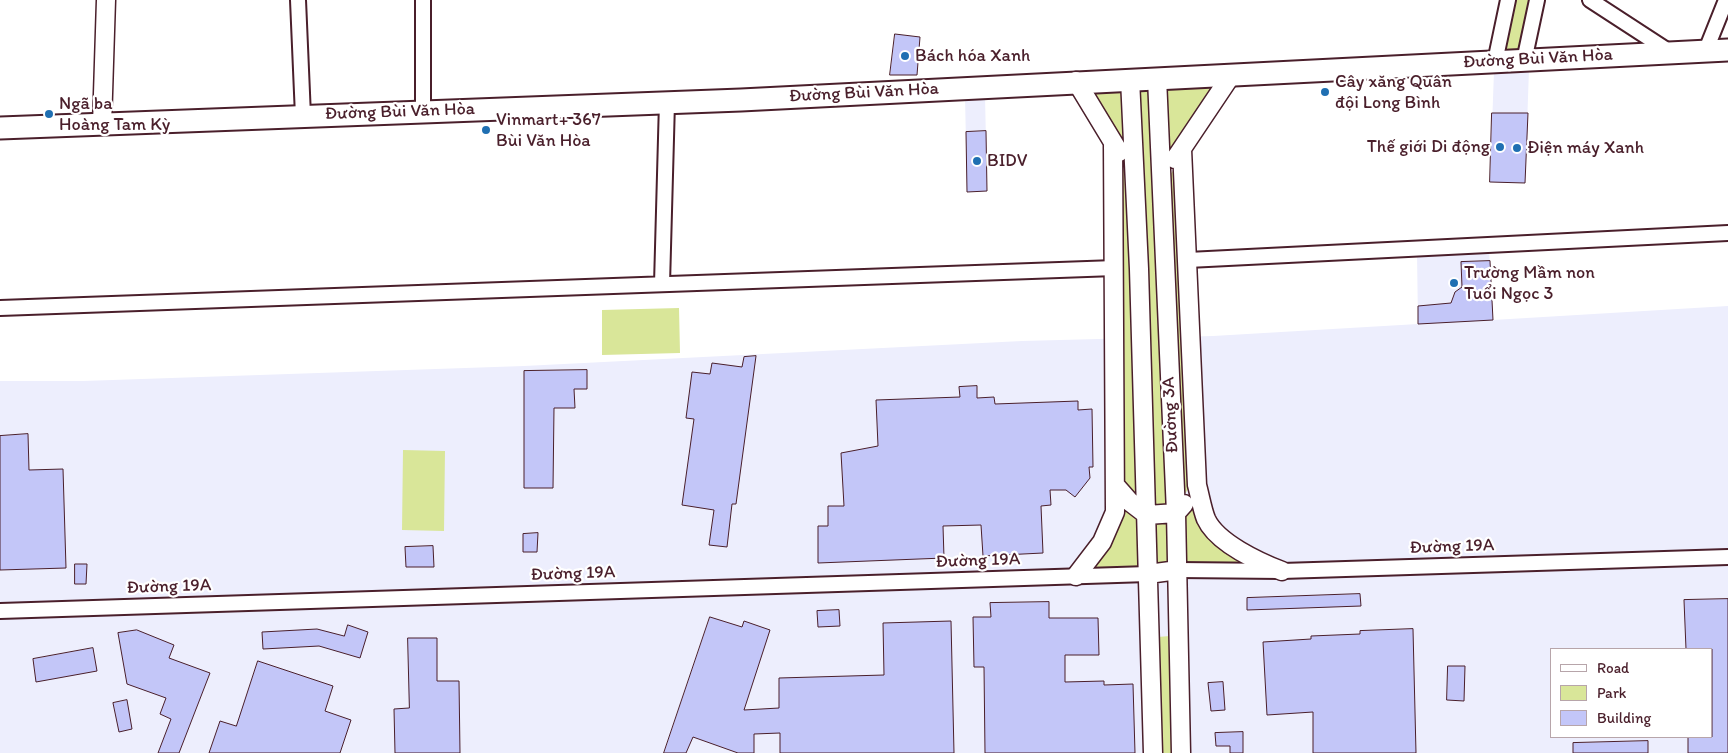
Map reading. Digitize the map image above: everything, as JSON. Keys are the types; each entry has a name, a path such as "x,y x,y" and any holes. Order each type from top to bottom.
{"main road":[{"name":"Đường Bùi Văn Hòa","path":"0,128 423,110 667,102 1728,50"}],"street":[{"path":"102,125 106,0"},
{"path":"298,0 303,116"},
{"path":"423,0 423,110"},
{"path":"1495,62 1508,0"},
{"path":"1524,61 1537,0"},
{"path":"1590,0 1670,52"},
{"path":"1706,50 1726,0"},
{"path":"1162,178 1232,74"},
{"name":"Đường 3A","path":"1157,78 1176,513 1181,753"},
{"name":"Đường 3A","path":"1130,79 1147,515 1153,753"},
{"path":"1076,81 1135,180"},
{"path":"662,284 667,102"},
{"path":"1076,576 1102,542 1114,512 1114,143"},
{"name":"Đường 3A","path":"1182,150 1197,485 1206,520 1224,540 1252,558 1282,571"},
{"path":"1188,260 1728,233"},
{"path":"0,308 1115,268"},
{"path":"1115,485 1130,502 1147,515 1176,513 1197,485"},
{"name":"Đường 19A","path":"1178,570 1282,571 1728,557"},
{"path":"1148,574 1178,570"},
{"name":"Đường 19A","path":"0,611 1148,574"}],"shaded area":[{"path":"1529,69 1525,183 1490,182 1494,71"},
{"name":"BIDV","path":"985,95 987,191 967,192 965,96"},
{"path":"1489,250 1493,320 1728,306 1728,753 0,753 0,381 83,381 524,366 1022,341 1213,336 1418,324 1417,253"}],"green space":[{"path":"1513,0 1532,0 1520,53 1502,54"},
{"path":"1217,84 1170,159 1166,86"},
{"path":"1139,87 1149,87 1167,509 1155,509"},
{"path":"1121,88 1126,154 1091,89"},
{"path":"1122,168 1127,175 1138,502 1123,487"},
{"path":"1175,168 1189,488 1184,495 1170,175"},
{"path":"679,308 680,353 602,355 602,310"},
{"path":"403,450 445,451 444,531 402,530"},
{"path":"1192,500 1198,524 1216,544 1248,566 1186,571 1184,510"},
{"path":"1123,501 1138,514 1140,573 1090,574 1117,531"},
{"path":"1168,518 1169,573 1156,573 1155,519"},
{"path":"1170,636 1173,753 1162,753 1158,637"}],"building":[{"name":"Bách hóa Xanh","path":"895,34 920,37 917,75 890,75"},
{"path":"1492,113 1528,113 1525,183 1490,182"},
{"name":"BIDV","path":"986,131 987,191 967,192 966,132"},
{"path":"1490,261 1493,320 1418,324 1418,306 1451,303 1455,292 1462,287 1461,262"},
{"path":"756,356 736,504 732,504 727,547 709,545 714,510 682,505 694,419 686,418 692,372 710,374 712,363 742,367 744,357"},
{"path":"587,370 587,389 574,389 575,408 554,408 553,488 524,488 524,371"},
{"path":"977,386 977,398 994,397 995,404 1078,401 1078,410 1092,409 1093,467 1089,467 1090,478 1075,497 1066,490 1050,490 1051,505 1041,506 1043,553 983,556 981,525 943,526 944,558 818,563 818,526 828,526 828,506 844,506 841,453 878,446 876,400 960,397 959,387"},
{"path":"28,434 29,470 63,469 66,568 0,570 0,436"},
{"path":"538,533 537,552 523,552 523,534"},
{"path":"433,546 434,567 406,567 405,547"},
{"path":"75,564 87,564 86,584 75,584"},
{"path":"1360,594 1361,606 1247,610 1247,598"},
{"path":"1728,599 1728,753 1688,753 1688,738 1713,738 1713,648 1686,648 1684,600"},
{"path":"1049,602 1049,618 1098,618 1099,655 1065,655 1065,682 1104,681 1104,685 1133,684 1135,753 985,753 984,667 974,667 973,617 991,617 990,603"},
{"path":"839,610 840,626 818,627 817,611"},
{"path":"710,617 742,627 744,621 770,630 744,710 779,708 779,678 884,675 883,623 951,621 954,753 780,753 780,733 754,734 754,753 738,753 693,737 686,753 664,753"},
{"path":"348,625 368,632 360,658 319,646 263,649 262,632 317,629 344,636"},
{"path":"1413,629 1416,753 1313,753 1313,712 1267,715 1263,642 1311,639 1311,636 1360,634 1360,631"},
{"path":"137,630 174,645 169,658 210,673 179,753 158,753 171,719 160,714 166,698 127,684 118,633"},
{"path":"408,638 437,638 437,681 459,681 460,753 395,753 394,709 409,708"},
{"path":"93,648 97,671 36,682 33,659"},
{"path":"258,661 333,686 325,711 351,720 340,753 209,753 220,721 236,726"},
{"path":"1448,666 1465,666 1464,701 1447,700"},
{"path":"1223,682 1225,710 1211,711 1208,683"},
{"path":"127,700 132,729 119,732 113,703"},
{"path":"1243,732 1243,753 1230,753 1230,746 1216,746 1215,733"},
{"path":"1648,741 1648,753 1573,753 1573,743"}],"place":[{"name":"Bách hóa Xanh","path":"905,56"},
{"name":"Cây xăng Quân đội Long Bình","path":"1325,92"},
{"name":"Ngã ba Hoàng Tam Kỳ","path":"49,114"},
{"name":"Vinmart+ 367 Bùi Văn Hòa","path":"486,130"},
{"name":"Thế giới Di động","path":"1500,147"},
{"name":"Điện máy Xanh","path":"1517,148"},
{"name":"BIDV","path":"977,161"},
{"name":"Trường Mầm non Tuổi Ngọc 3","path":"1454,283"}]}
